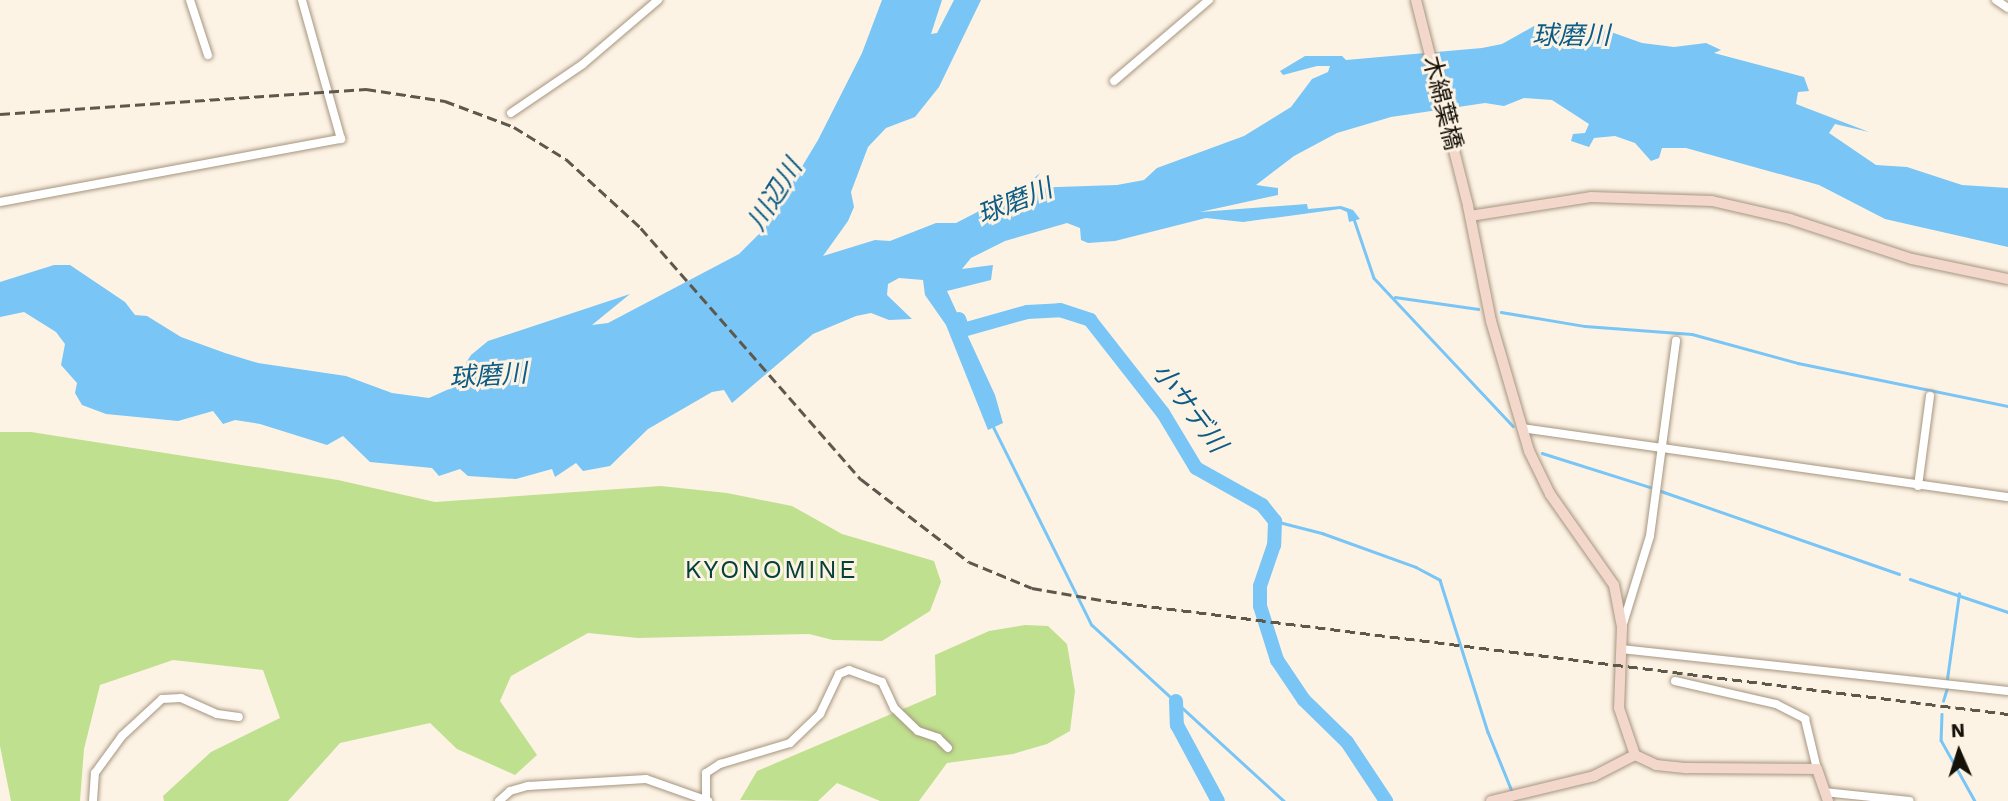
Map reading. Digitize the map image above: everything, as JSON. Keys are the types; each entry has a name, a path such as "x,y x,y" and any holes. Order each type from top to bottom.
{"main road":[{"name":"木綿葉橋","path":"1416,0 1469,211 1491,321 1522,428 1550,494 1614,585 1622,627 1619,708 1635,755"},
{"path":"1469,211 1591,197 1712,201 1790,219 1912,259 2008,279"},
{"path":"1495,800 1594,776 1635,755 1656,765 1687,768 1817,769 1826,797"}],"street":[{"path":"190,0 208,55"},
{"path":"0,202 341,139 302,0"},
{"path":"511,113 583,64 658,0"},
{"path":"1114,81 1209,0"},
{"path":"1996,0 2008,8"},
{"path":"1622,627 1650,536 1659,450 1676,341"},
{"path":"1917,486 1930,396"},
{"path":"1522,428 1659,450 2008,497"},
{"path":"1621,649 2008,691"},
{"path":"499,801 509,791 528,786 646,779 707,800 706,774 720,764 790,743 820,715 839,674 849,670 882,682 894,708 948,748"},
{"path":"1675,681 1776,704 1805,719 1817,769"},
{"path":"93,801 95,773 122,736 162,699 181,698 217,714 239,717"},
{"path":"1826,797 1910,801"}],"green space":[{"path":"0,432 31,432 338,480 435,502 661,486 727,493 792,506 842,534 934,561 941,582 930,611 882,641 833,640 809,634 638,638 588,633 511,676 500,701 537,755 515,775 457,749 430,723 340,743 288,801 164,801 163,796 211,752 280,718 263,670 173,660 100,685 84,749 80,801 11,801 0,746"},
{"path":"1025,625 1048,626 1067,644 1075,691 1070,731 1047,744 1013,754 947,763 919,801 880,801 837,783 818,801 740,800 757,771 936,695 935,655 989,631"}],"water":[{"name":"球磨川","path":"882,0 942,0 931,34 937,33 954,0 981,0 939,87 915,117 886,128 868,147 851,192 854,207 848,221 823,256 875,240 890,241 936,223 956,223 1020,190 1040,173 1029,188 1117,185 1144,180 1157,168 1244,136 1291,107 1312,79 1328,72 1330,66 1317,66 1283,75 1280,71 1305,56 1342,56 1346,60 1482,48 1502,44 1534,26 1566,27 1580,21 1642,43 1674,47 1706,43 1721,50 1714,53 1804,77 1809,91 1798,92 1796,104 1869,132 1835,124 1829,133 1876,165 1907,167 1962,185 2008,188 2008,247 1885,219 1819,185 1686,148 1662,148 1659,158 1651,161 1635,143 1615,136 1594,138 1589,147 1571,141 1573,134 1585,133 1589,124 1552,100 1524,98 1504,106 1485,103 1391,117 1337,133 1294,156 1256,185 1278,188 1278,195 1200,212 1307,204 1308,209 1341,206 1353,210 1360,219 1349,222 1347,212 1340,209 1243,222 1206,218 1115,241 1088,243 1081,240 1080,228 1067,223 1005,241 971,258 962,269 993,265 991,280 947,291 995,395 1003,423 988,430 946,325 925,295 923,280 899,278 888,284 887,295 912,319 889,320 871,313 856,316 813,334 732,403 724,390 712,392 648,429 610,466 583,471 576,463 555,477 552,469 516,479 468,476 460,469 439,476 432,468 370,462 343,436 327,445 260,424 235,420 223,424 213,411 178,421 106,414 82,405 75,393 77,383 61,365 65,344 56,332 24,312 0,317 0,282 54,265 70,265 125,302 135,315 147,316 181,337 258,363 346,376 392,393 429,398 449,389 471,355 488,341 630,294 592,325 608,323 739,254 765,228 818,140 862,53"}],"waterway":[{"path":"1354,219 1374,278 1513,426"},
{"path":"1395,297 1478,309"},
{"name":"小サデ川","path":"959,319 963,330 1027,312 1060,310 1090,320 1163,413 1196,468 1262,505 1275,521 1274,545 1260,586 1260,606 1277,660 1304,700 1347,742 1386,801"},
{"path":"1501,312 1585,326 1692,334 1798,363 2008,406"},
{"path":"993,426 1092,625 1284,801"},
{"path":"1542,453 1650,487"},
{"path":"1661,491 1899,574"},
{"path":"1275,521 1322,533 1416,567 1440,580 1488,732 1512,791"},
{"path":"1910,579 2008,612"},
{"path":"1947,679 1959,594"},
{"path":"1943,701 1947,688"},
{"path":"1176,701 1177,725 1218,801"},
{"path":"1942,714 1941,740 1975,801"}],"railway":[{"path":"0,114 366,89 445,101 514,127 566,159 641,228 861,479 969,562 1032,588 1107,601 2008,714"}],"district":[{"name":"KYONOMINE","path":"771,570"}],"water label":[{"name":"川辺川","path":"775,195"}]}
